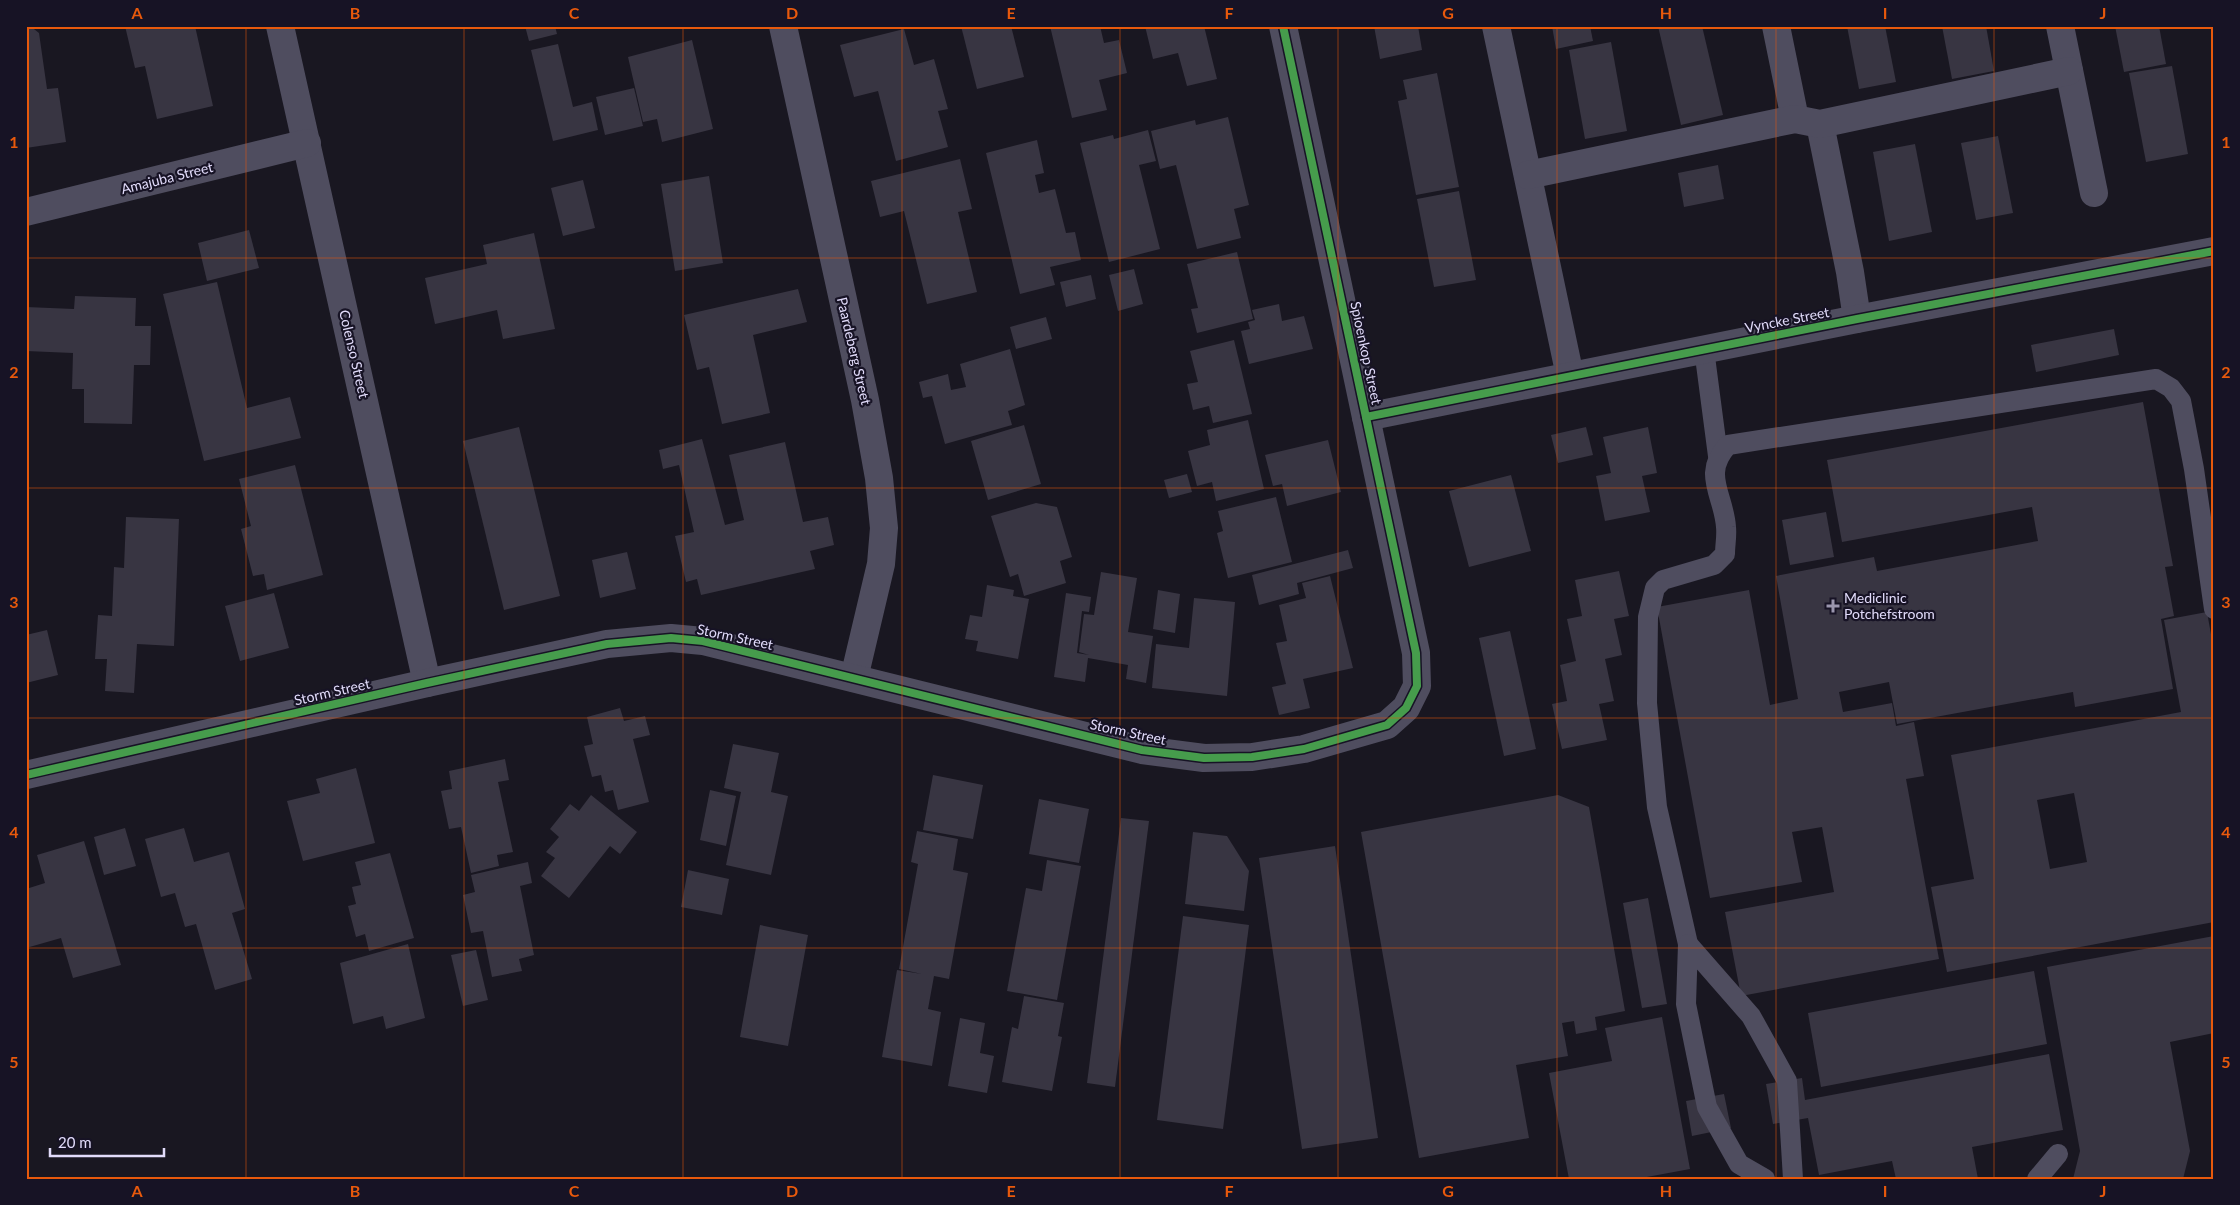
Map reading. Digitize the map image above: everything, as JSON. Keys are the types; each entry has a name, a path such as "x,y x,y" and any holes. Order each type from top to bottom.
{"street":[{"name":"Colenso Street","path":"280,26 427,683"},
{"name":"Paardeberg Street","path":"783,26 865,400 879,478 884,528 880,564 854,678"},
{"name":"Spioenkop Street","path":"1283,26 1416,653 1417,686"},
{"path":"1496,26 1570,376"},
{"path":"1776,26 1808,121 1850,272 1857,319"},
{"path":"2060,26 2094,193"},
{"path":"1528,175 2069,71"},
{"name":"Amajuba Street","path":"26,212 307,143"},
{"name":"Vyncke Street","path":"1366,417 1857,319 2214,251"},
{"name":"Storm Street","path":"26,775 427,683 607,644 670,638 703,641 1142,750 1204,758 1252,757 1304,749 1387,725 1406,708 1417,686"}],"lane":[{"path":"1704,349 1718,456 1714,475 1726,526 1725,554 1714,564 1663,580 1656,588 1648,617 1647,703 1657,807 1688,944 1686,1004 1707,1107 1740,1164 1765,1179"},
{"path":"1718,456 1728,445 2156,379 2171,388 2181,401 2194,469 2214,609"},
{"path":"1688,944 1751,1016 1787,1082 1794,1179"},
{"path":"2037,1179 2058,1154"}],"building":[{"path":"26,26 30,26 39,33 47,89 58,88 66,142 26,148"},
{"path":"125,26 195,26 213,106 157,119 145,66 135,68"},
{"path":"525,26 555,26 557,34 529,41"},
{"path":"961,26 1011,26 1024,77 977,89"},
{"path":"1050,26 1100,26 1104,43 1119,40 1127,73 1099,80 1107,110 1072,118"},
{"path":"1145,26 1204,26 1217,79 1187,86 1178,53 1153,59"},
{"path":"1374,26 1418,26 1422,50 1380,59"},
{"path":"1552,26 1590,26 1593,41 1556,49"},
{"path":"1658,26 1702,26 1723,115 1681,125"},
{"path":"1847,26 1885,26 1896,82 1859,89"},
{"path":"1942,26 1986,26 1994,71 1952,79"},
{"path":"2115,26 2159,26 2166,64 2124,72"},
{"path":"904,29 914,65 934,59 948,109 938,111 948,147 896,161 878,91 854,97 840,45"},
{"path":"692,40 713,129 662,142 657,119 643,122 628,57"},
{"path":"1611,42 1627,131 1585,139 1569,50"},
{"path":"558,44 573,107 592,102 598,130 553,141 531,50"},
{"path":"2172,66 2188,154 2146,162 2129,73"},
{"path":"1437,73 1459,187 1416,195 1398,101 1407,99 1403,80"},
{"path":"634,88 643,126 605,135 596,97"},
{"path":"1228,117 1249,205 1234,209 1241,238 1197,249 1176,165 1160,169 1151,131 1195,120 1196,125"},
{"path":"1148,130 1156,161 1139,165 1160,249 1109,262 1080,143 1113,135 1114,139"},
{"path":"1998,136 2013,213 1976,220 1961,143"},
{"path":"1037,140 1044,173 1035,175 1039,193 1055,189 1066,233 1075,232 1081,260 1050,267 1055,285 1020,294 986,153"},
{"path":"1915,144 1932,232 1889,241 1873,152"},
{"path":"960,159 972,209 958,212 977,292 927,304 904,211 880,217 871,181"},
{"path":"1718,165 1724,199 1684,207 1678,173"},
{"path":"709,176 723,263 675,271 661,184"},
{"path":"583,180 595,228 563,236 551,188"},
{"path":"1459,191 1476,280 1434,287 1417,199"},
{"path":"249,230 259,268 207,281 198,243"},
{"path":"534,233 555,329 503,339 497,310 435,324 425,278 487,264 483,245"},
{"path":"1237,252 1253,319 1197,333 1191,309 1198,308 1187,264"},
{"path":"1134,269 1143,304 1118,311 1109,275"},
{"path":"1091,275 1096,299 1066,307 1060,282"},
{"path":"217,282 247,408 290,397 301,438 204,461 163,294"},
{"path":"798,289 807,322 753,335 770,413 722,424 709,367 697,370 684,315"},
{"path":"75,296 136,298 135,326 151,326 150,365 134,365 132,424 84,423 84,389 72,389 73,353 26,351 26,307 74,309"},
{"path":"1279,304 1282,321 1304,316 1313,349 1249,364 1241,331 1250,329 1248,322 1255,320 1252,310"},
{"path":"1046,317 1052,339 1016,349 1010,327"},
{"path":"2114,329 2119,355 2036,372 2031,345"},
{"path":"1234,340 1252,414 1213,423 1209,406 1193,410 1187,384 1198,382 1190,351"},
{"path":"1010,349 1025,405 1008,411 1012,425 945,444 932,396 923,398 919,382 948,374 951,390 966,387 960,364"},
{"path":"2143,402 2173,566 2165,567 2174,616 2161,619 2173,689 2075,707 2073,692 1897,724 1889,682 1839,692 1843,712 1892,703 1896,726 1914,722 1924,776 1906,779 1939,959 1741,996 1725,912 1834,892 1822,827 1792,832 1802,882 1710,898 1657,607 1749,590 1770,705 1798,699 1776,576 1874,557 1877,571 2038,541 2032,507 1842,542 1827,460"},
{"path":"1248,420 1264,489 1216,501 1212,482 1197,486 1188,451 1210,445 1207,430"},
{"path":"1024,425 1041,484 988,500 971,441"},
{"path":"519,427 560,596 504,610 463,441"},
{"path":"1586,427 1593,455 1558,463 1551,435"},
{"path":"1648,427 1657,473 1642,476 1650,512 1605,521 1596,476 1611,473 1603,437"},
{"path":"702,439 725,525 744,520 729,455 785,442 803,522 828,517 834,545 810,551 815,569 701,595 697,579 686,582 675,536 694,532 679,465 663,469 659,450"},
{"path":"1328,440 1341,492 1287,506 1282,484 1273,486 1265,455"},
{"path":"295,465 323,575 267,590 264,574 253,576 241,529 251,526 239,479"},
{"path":"1187,474 1192,492 1169,498 1164,480"},
{"path":"1511,475 1531,551 1469,567 1449,491"},
{"path":"1276,497 1292,562 1228,578 1217,533 1223,531 1218,511"},
{"path":"1036,503 1057,507 1072,557 1060,561 1066,583 1024,596 1018,574 1010,577 991,516"},
{"path":"1826,512 1834,557 1790,565 1782,520"},
{"path":"126,517 179,519 174,646 137,644 134,693 105,691 107,659 95,659 98,615 112,616 114,567 124,568"},
{"path":"1348,550 1353,568 1297,583 1299,594 1259,605 1252,575"},
{"path":"627,552 636,589 600,598 592,560"},
{"path":"1619,571 1629,616 1614,619 1622,655 1605,659 1614,701 1599,704 1607,740 1562,749 1552,704 1567,701 1560,665 1576,661 1567,619 1582,616 1575,580"},
{"path":"1101,572 1137,578 1128,632 1153,636 1146,683 1126,679 1128,665 1088,658 1085,682 1054,677 1066,593 1091,597 1089,612 1082,611 1077,653 1089,655 1079,652 1084,614 1094,615"},
{"path":"1330,576 1353,668 1303,679 1310,708 1279,715 1272,687 1286,684 1276,643 1287,641 1279,605 1306,598 1302,583"},
{"path":"987,585 1014,590 1013,596 1029,599 1018,659 976,651 978,641 965,639 970,615 982,617"},
{"path":"1158,590 1180,594 1175,633 1153,629"},
{"path":"274,593 289,648 240,661 225,606"},
{"path":"1194,598 1235,602 1227,696 1152,688 1156,644 1189,648"},
{"path":"2207,612 2214,651 2214,824 2212,824 2214,836 2214,922 1947,972 1931,887 1974,879 1951,755 2181,712 2164,620","holes":["2074,793 2087,862 2050,869 2037,800"]},
{"path":"47,630 58,675 26,683 26,635"},
{"path":"1510,631 1536,749 1504,756 1479,638"},
{"path":"620,708 624,721 645,716 650,735 633,739 649,802 618,810 613,790 605,792 601,775 592,777 584,746 593,744 587,717"},
{"path":"733,744 779,753 771,792 788,796 771,875 726,865 741,792 724,788"},
{"path":"505,759 509,780 498,782 513,852 497,855 499,866 471,873 461,827 449,829 441,791 452,789 449,771"},
{"path":"356,768 375,843 303,861 287,801 320,793 316,779"},
{"path":"933,775 983,785 973,839 923,830"},
{"path":"710,790 736,796 726,846 700,840"},
{"path":"591,795 637,832 620,854 610,846 569,898 541,876 555,858 546,852 559,837 550,829 570,804 579,811"},
{"path":"1558,795 1589,807 1625,1011 1595,1017 1597,1030 1576,1034 1574,1021 1562,1023 1568,1056 1516,1065 1529,1138 1419,1158 1361,832"},
{"path":"1039,799 1089,809 1079,863 1029,854"},
{"path":"1121,818 1149,821 1115,1087 1087,1083"},
{"path":"125,828 136,866 104,875 94,837"},
{"path":"184,828 194,862 229,852 245,909 232,913 252,979 215,990 196,924 185,927 175,893 161,897 145,839"},
{"path":"917,831 958,839 953,870 968,873 949,979 934,976 928,1009 941,1012 932,1066 882,1057 897,970 922,974 899,969 918,864 911,862"},
{"path":"1193,832 1227,836 1249,871 1244,911 1185,904"},
{"path":"84,841 121,965 73,978 61,938 26,948 26,889 45,883 37,855"},
{"path":"1335,846 1378,1138 1302,1149 1259,858"},
{"path":"390,853 414,938 369,951 365,934 356,937 348,906 356,904 352,887 361,885 355,862"},
{"path":"1047,860 1081,866 1057,1000 1007,991 1026,888 1042,891"},
{"path":"528,862 532,883 520,886 534,955 519,959 522,971 492,977 483,931 471,933 463,895 475,892 471,875"},
{"path":"688,870 729,879 722,915 681,907"},
{"path":"1648,898 1667,1004 1642,1008 1623,903"},
{"path":"1183,916 1249,925 1223,1129 1157,1120"},
{"path":"760,925 808,935 788,1046 740,1037"},
{"path":"2214,936 2214,1033 2170,1042 2190,1151 2183,1179 2073,1179 2080,1151 2047,967"},
{"path":"408,944 425,1018 386,1029 383,1016 353,1024 340,963"},
{"path":"476,950 488,1000 463,1006 451,955"},
{"path":"2034,971 2047,1044 1821,1087 1808,1013"},
{"path":"1024,996 1064,1003 1058,1036 1062,1037 1052,1091 1002,1082 1012,1027 1018,1029"},
{"path":"1662,1017 1690,1169 1636,1179 1569,1179 1549,1073 1612,1061 1605,1028"},
{"path":"960,1018 985,1023 980,1053 994,1056 987,1093 948,1086"},
{"path":"2049,1054 2063,1130 1972,1147 1978,1179 1896,1179 1892,1161 1819,1175 1808,1118 1773,1124 1766,1084 1802,1078 1805,1100"},
{"path":"1724,1094 1731,1128 1692,1136 1686,1101"}],"cycle path":[{"path":"26,775 427,683 607,644 671,638 703,641 1142,750 1204,758 1252,757 1304,749 1387,725 1406,708 1417,686 1416,653 1283,26"},
{"path":"1366,417 1857,319 2214,251"}],"place":[{"name":"Mediclinic Potchefstroom","path":"1833,606"}]}
